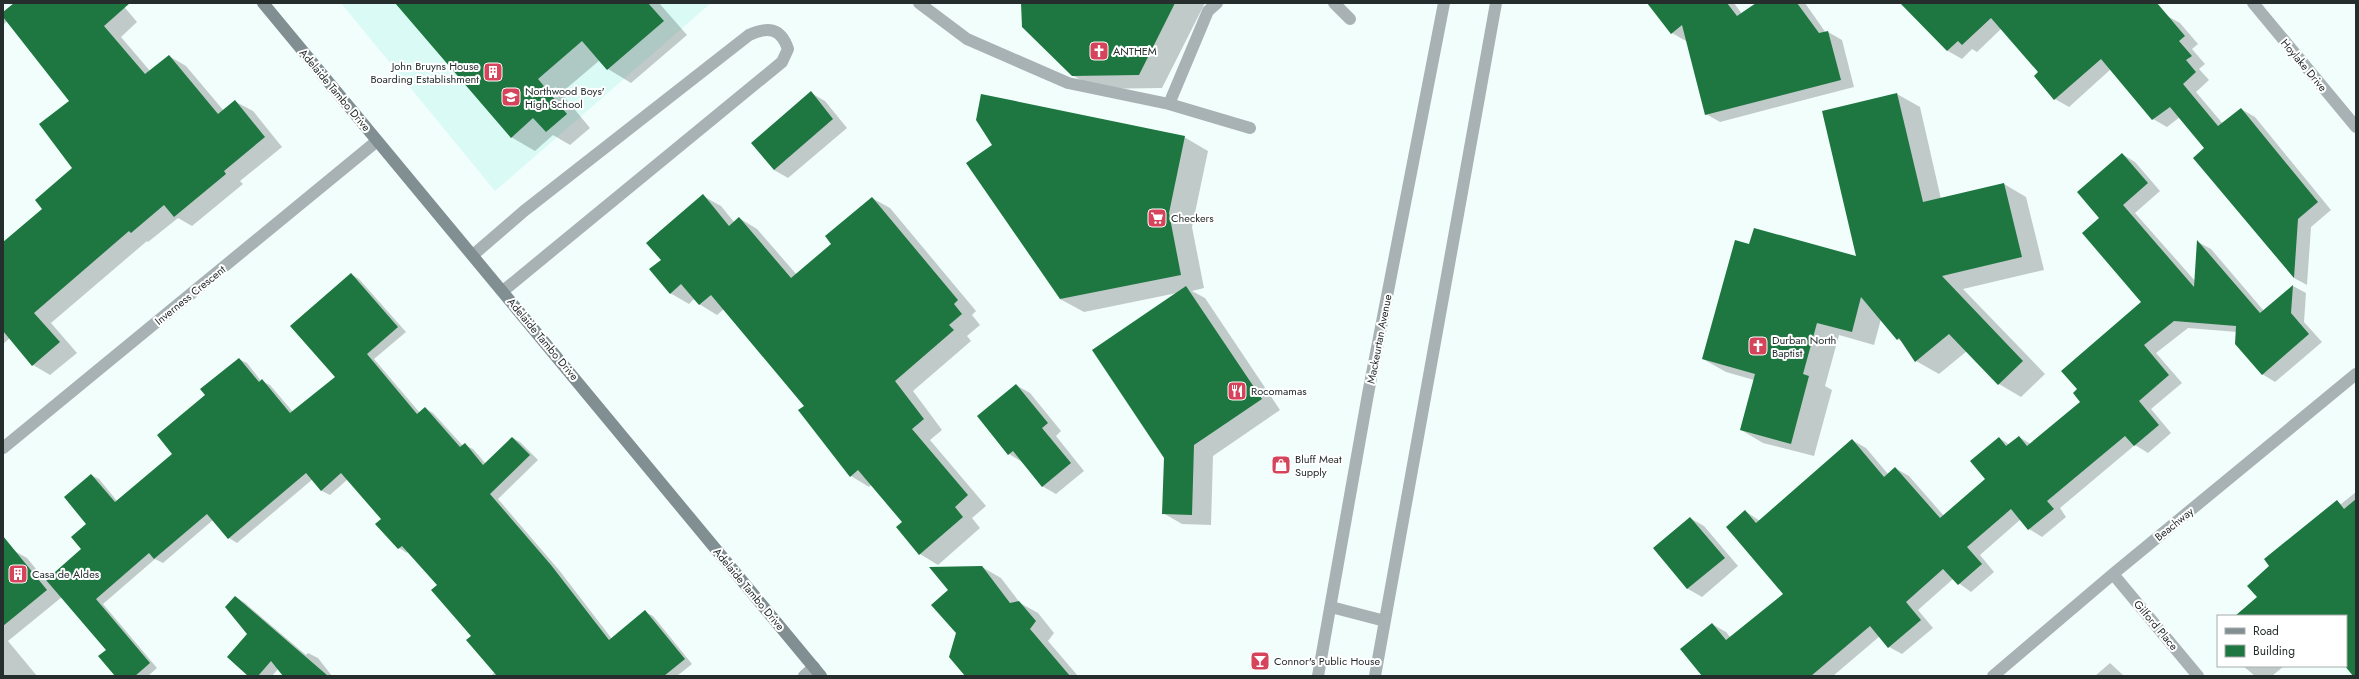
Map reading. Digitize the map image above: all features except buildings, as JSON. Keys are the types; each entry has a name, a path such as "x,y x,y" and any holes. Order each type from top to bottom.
{"street":[{"name":"Adelaide Tambo Drive","path":"263,3 472,255 503,290 818,672"},
{"path":"919,3 967,39 1068,83 1169,104 1250,128"},
{"path":"1169,104 1208,11 1217,3"},
{"path":"1334,3 1350,19"},
{"name":"Mackeurtan Avenue","path":"1318,676 1368,394 1444,3"},
{"path":"1375,676 1496,3"},
{"name":"Hoylake Drive","path":"2253,3 2356,127"},
{"path":"472,255 524,211 749,35 766,29 773,30 780,34 788,49 778,65 503,290"},
{"name":"Inverness Crescent","path":"3,448 378,141"},
{"name":"Beachway","path":"1993,676 2113,574 2356,374"},
{"name":"Gilford Place","path":"2113,574 2198,676"},
{"path":"1331,607 1385,620"},
{"path":"804,676 818,672"}],"shaded area":[{"name":"Northwood Boys' High School","path":"341,3 711,3 495,191"}],"place":[{"name":"ANTHEM","path":"1099,51"},
{"name":"John Bruyns House Boarding Establishment","path":"493,72"},
{"name":"Northwood Boys' High School","path":"511,97"},
{"name":"Checkers","path":"1157,218"},
{"name":"Durban North Baptist","path":"1758,346"},
{"name":"Rocomamas","path":"1237,391"},
{"name":"Bluff Meat Supply","path":"1281,465"},
{"name":"Casa de Aldes","path":"18,574"},
{"name":"Connor's Public House","path":"1260,661"}]}
